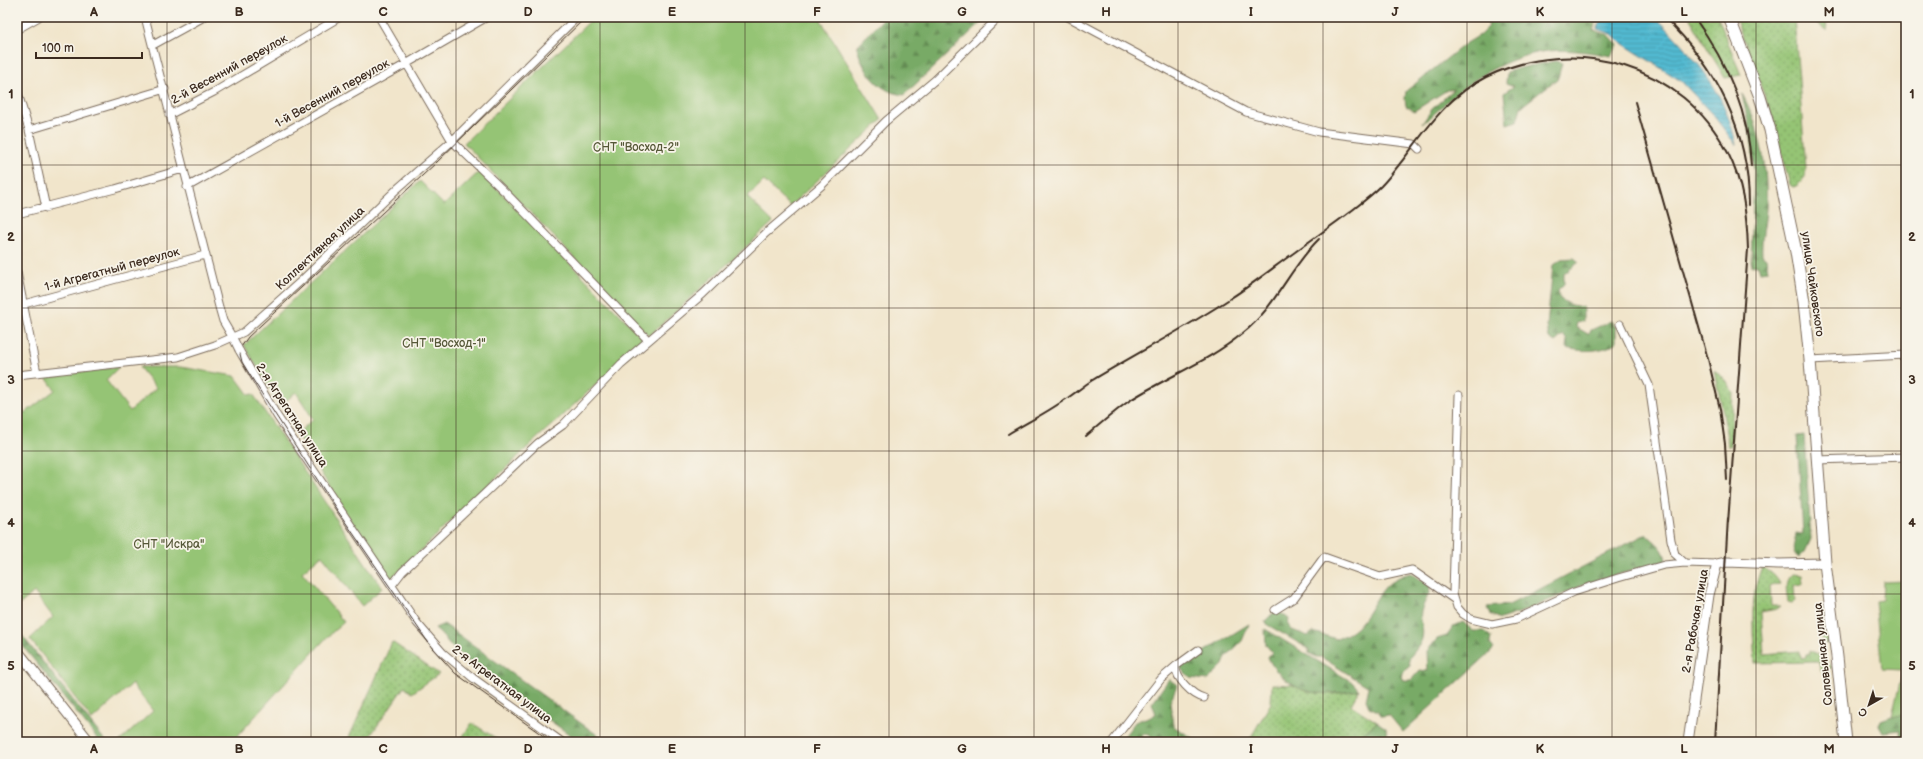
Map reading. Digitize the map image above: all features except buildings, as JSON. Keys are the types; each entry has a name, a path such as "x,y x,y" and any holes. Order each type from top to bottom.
{"main road":[{"name":"улица Чайковского","path":"1729,17 1753,77 1770,130 1796,252 1804,302 1810,360 1825,563"},
{"name":"2-я Рабочая улица","path":"1688,742 1709,595 1717,564 1727,562 1780,564 1825,563"},
{"name":"Соловьиная улица","path":"1825,563 1837,649 1846,742"},
{"path":"17,650 90,742"}],"street":[{"path":"17,29 38,17"},
{"name":"2-я Агрегатная улица","path":"145,17 187,187 223,321 239,350 277,416 417,623 443,653 472,678 562,742"},
{"path":"153,45 204,17"},
{"name":"2-й Весенний переулок","path":"169,115 214,92 340,17"},
{"path":"380,17 452,141 506,193 648,340"},
{"name":"1-й Весенний переулок","path":"187,187 487,17"},
{"name":"Коллективная улица","path":"17,375 178,357 233,339 244,332 291,290 397,189 452,141 577,17"},
{"path":"392,585 402,572 538,443 563,424 616,369 703,294 766,233 822,186 886,121 935,80 999,17"},
{"path":"1068,17 1246,112 1319,132 1414,144 1419,149"},
{"path":"29,130 164,89"},
{"path":"17,90 29,130 46,208"},
{"path":"17,214 46,208 183,169"},
{"name":"1-й Агрегатный переулок","path":"21,301 205,255"},
{"path":"17,272 21,301 37,373"},
{"path":"1620,324 1649,385 1671,540 1675,554 1685,563"},
{"path":"1810,360 1906,354"},
{"path":"1459,395 1453,593 1457,607 1471,619 1492,624 1522,617 1574,592 1664,565 1685,563 1717,564"},
{"path":"1817,460 1906,457"},
{"path":"1275,610 1294,598 1324,557 1380,577 1412,570 1455,600"},
{"path":"1112,742 1161,679 1198,650"},
{"path":"1176,666 1175,670 1187,688 1194,694 1204,698"}],"green space":[{"name":"СНТ \"Восход-2\"","path":"594,17 819,17 882,120 790,206 764,181 747,197 773,222 649,336 464,143"},
{"path":"885,17 987,17 904,95 887,90 879,85 867,71 859,55 857,46"},
{"path":"1483,17 1599,17 1593,30 1609,35 1618,45 1611,56 1558,50 1541,52 1505,63 1482,75 1462,89 1422,124 1432,109 1454,89 1447,90 1414,111 1406,106 1406,91 1465,44 1480,35 1489,26"},
{"path":"1689,17 1718,17 1741,75 1725,78"},
{"path":"1735,17 1794,17 1806,169 1805,177 1797,186 1793,187 1790,185 1772,116"},
{"path":"1809,17 1826,17 1827,31"},
{"path":"1555,61 1562,63 1558,78 1521,107 1517,121 1507,124 1504,93 1514,86 1506,83 1507,72"},
{"path":"1742,94 1749,107 1758,135 1762,150 1766,179 1766,209 1762,255 1766,258 1768,271 1760,272 1758,265 1752,266 1751,261 1754,173 1752,143"},
{"name":"СНТ \"Восход-1\"","path":"480,171 645,340 533,442 391,579 353,525 297,434 313,419 296,392 280,406 244,345 420,181 444,205"},
{"path":"1574,258 1579,262 1564,274 1564,284 1558,290 1560,299 1571,305 1583,307 1583,321 1577,323 1576,327 1588,334 1591,330 1611,321 1616,328 1616,343 1611,346 1599,350 1578,350 1566,348 1567,339 1563,335 1555,342 1549,338 1547,326 1553,265 1561,259"},
{"name":"СНТ \"Искра\"","path":"119,367 106,380 130,411 156,388 139,367 180,367 235,376 249,395 253,394 382,588 362,606 322,555 302,572 344,622 327,637 232,742 119,742 153,711 132,684 92,720 30,639 53,617 34,592 17,607 17,403 25,413 55,390 45,376"},
{"path":"1714,371 1724,378 1733,392 1731,446 1728,446 1723,412"},
{"path":"1804,435 1811,539 1805,552 1799,558 1793,550 1796,533 1803,534 1797,436"},
{"path":"1646,534 1662,549 1666,561 1588,583 1527,610 1500,619 1491,615 1487,607 1509,605"},
{"path":"1762,567 1768,570 1780,584 1770,585 1771,606 1781,606 1777,609 1761,612 1764,654 1800,651 1801,658 1806,657 1806,654 1809,654 1809,650 1825,657 1832,668 1820,670 1819,662 1755,663 1753,614 1755,590"},
{"path":"1411,573 1430,586 1421,614 1423,631 1422,639 1418,647 1409,658 1410,666 1403,672 1402,680 1411,680 1420,670 1428,671 1427,651 1437,639 1447,636 1454,626 1463,622 1473,631 1484,631 1491,637 1490,644 1494,649 1403,732 1389,715 1382,716 1378,711 1369,707 1366,700 1369,687 1321,657 1316,657 1309,653 1309,649 1266,624 1265,621 1273,613 1281,613 1289,619 1288,625 1292,630 1308,636 1313,632 1337,639 1356,628 1369,612 1384,588 1400,577"},
{"path":"1792,574 1802,575 1803,584 1794,585 1795,601 1792,603 1788,602 1786,587 1787,580"},
{"path":"1906,581 1906,715 1892,716 1903,670 1882,669 1875,601 1882,600 1883,582"},
{"path":"1821,608 1826,610 1829,642 1827,644 1822,642 1819,611"},
{"path":"444,624 607,742 580,742 483,673 455,650 435,628"},
{"path":"1249,624 1242,641 1226,657 1223,665 1208,680 1190,678 1179,667"},
{"path":"17,629 106,742 100,742 17,639"},
{"path":"1265,629 1352,682 1359,690 1339,693 1320,693 1311,692 1294,685 1285,679 1273,667 1268,657 1272,652 1266,645"},
{"path":"392,642 439,674 412,693 404,687 366,742 347,742"},
{"path":"1169,679 1177,685 1170,702 1173,726 1199,742 1153,742 1150,735 1141,734 1144,742 1120,742 1135,722 1156,714 1152,703"},
{"path":"1272,684 1292,685 1309,692 1332,694 1359,690 1351,705 1377,722 1353,742 1248,742 1271,703"},
{"path":"1906,715 1906,742 1903,742 1900,730 1883,732 1879,725 1881,720 1892,716"},
{"path":"1377,722 1386,728 1387,742 1353,742"},
{"path":"472,723 497,739 491,742 459,742"}],"water":[{"path":"1648,16 1658,20 1664,26 1706,74 1714,86 1727,114 1736,145 1713,115 1681,81 1620,42 1612,34 1598,29 1600,21 1609,17"}],"tram line":[{"path":"552,742 455,673 432,648 335,507 253,380 242,362 239,350 248,337 436,163 586,17"}],"railway":[{"path":"1664,17 1683,36 1700,57 1726,102 1736,126 1743,151 1748,178 1749,205"},
{"path":"1694,17 1716,51 1734,87 1746,125 1751,166"},
{"path":"1008,434 1043,414 1091,381 1197,320 1231,298 1348,214 1381,186 1440,112 1469,87 1486,77 1520,64 1555,58 1590,59 1623,66 1655,79 1683,98 1708,122 1728,153 1741,188 1747,224 1748,249 1728,523"},
{"path":"1635,102 1708,359 1720,409 1725,444 1727,480"},
{"path":"1086,436 1129,401 1201,361 1243,333 1264,312 1299,262 1319,239"},
{"path":"1715,742 1728,518"}]}
